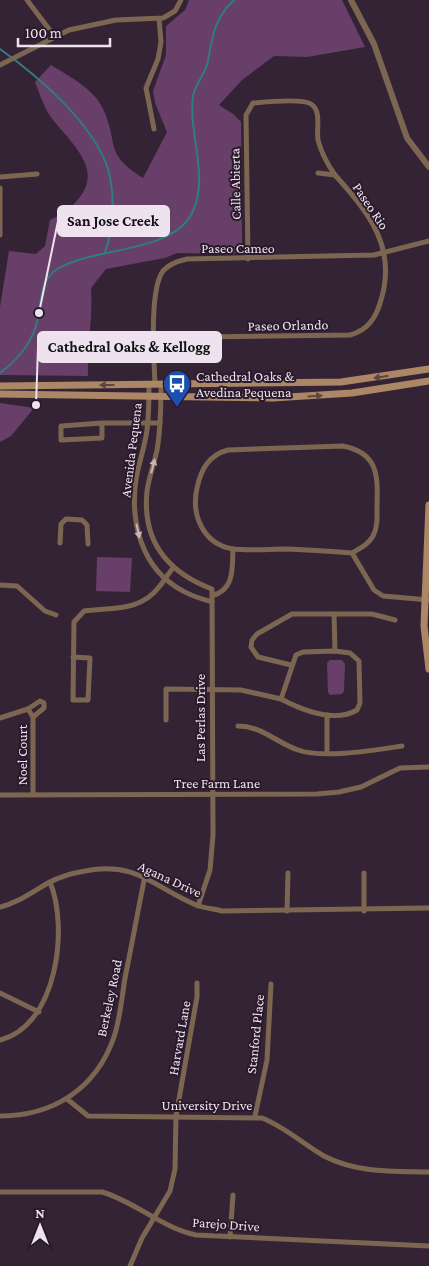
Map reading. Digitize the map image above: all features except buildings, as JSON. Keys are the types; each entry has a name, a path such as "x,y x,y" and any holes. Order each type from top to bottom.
{"main road":[{"path":"0,386 341,382 429,369"},
{"path":"0,394 320,396 429,381"},
{"path":"429,505 427,600 424,626 429,669"}],"street":[{"path":"27,0 55,37"},
{"path":"0,65 69,30 94,23 159,19 175,11 181,0"},
{"path":"351,0 374,44 407,138 429,167"},
{"path":"154,129 146,88 158,59 161,42 159,19"},
{"name":"Paseo Rio","path":"248,109 253,103 311,103 317,111 318,140 328,165 378,232 386,252"},
{"name":"Calle Abierta","path":"248,109 246,115 248,259"},
{"name":"Paseo Rio","path":"318,173 334,175"},
{"path":"0,178 36,174"},
{"path":"0,188 0,235"},
{"name":"Paseo Cameo","path":"155,384 154,338 158,283 164,270 174,262 187,259 349,257 386,252 429,241"},
{"name":"Paseo Orlando","path":"128,338 350,335 358,333 369,326 379,306 387,276 386,252"},
{"name":"Avenida Pequena","path":"155,384 149,396 148,425 135,491 135,517 143,549 164,578 183,592 212,599"},
{"name":"Avenida Pequena","path":"155,384 161,396 160,423 147,505 150,530 156,545 173,568 197,583 212,589"},
{"path":"102,423 102,438 61,440 61,426 102,423 122,422 148,425 160,423"},
{"path":"343,446 354,448 365,455 376,471 378,481 376,529 367,544 352,553 317,550 233,549 220,544 206,533 196,516 195,498 198,483 210,458 228,450 343,446"},
{"path":"60,544 61,524 66,520 82,520 87,525 88,544"},
{"path":"212,599 222,593 231,580 233,549"},
{"path":"352,553 374,590 383,596 427,600"},
{"path":"73,657 90,658 88,700 72,700 73,657 74,622 84,611 127,608 143,601 159,588 164,578 173,568"},
{"path":"0,585 17,586 45,611 56,615"},
{"name":"Las Perlas Drive","path":"198,906 210,870 213,835 212,589"},
{"path":"291,665 258,656 252,647 252,640 257,634 292,614 372,614 395,620"},
{"path":"334,614 335,652"},
{"path":"166,720 166,689 211,689 254,692 327,715 351,714 357,710 360,703 359,661 350,653 303,652 296,655 291,665 281,699"},
{"name":"Noel Court","path":"0,718 28,709 35,702 40,701 44,703 44,708 33,716"},
{"name":"Noel Court","path":"28,709 33,716 33,794"},
{"path":"327,715 327,752"},
{"path":"238,726 247,726 263,731 297,750 365,752 402,746"},
{"name":"Tree Farm Lane","path":"0,795 339,792 361,787 400,768 429,767"},
{"name":"Agana Drive","path":"0,907 25,897 50,882 84,871 104,869 124,870 145,876 198,906 222,911 364,911 429,908"},
{"path":"287,911 288,873"},
{"path":"364,873 364,911"},
{"name":"Berkeley Road","path":"0,1116 21,1116 40,1112 67,1099 82,1088 94,1072 114,1037 145,876"},
{"path":"0,1040 14,1036 28,1026 39,1012 50,984 58,944 59,920 56,899 50,882"},
{"name":"Harvard Lane","path":"129,1266 170,1191 175,1169 176,1116 197,998 197,983"},
{"name":"Stanford Place","path":"254,1116 267,1060 271,984"},
{"path":"0,993 39,1012"},
{"name":"University Drive","path":"67,1099 88,1116 254,1116 275,1124 324,1156 348,1165 373,1169 429,1172"},
{"name":"Parejo Drive","path":"0,1192 102,1192 118,1196 187,1233 230,1237 429,1246"},
{"path":"230,1237 233,1194"}],"shaded area":[{"path":"189,0 342,0 365,47 307,57 274,56 242,80 219,105 241,122 242,244 240,250 234,254 177,253 165,258 106,269 91,288 88,376 0,375 0,307 9,251 36,254 45,246 50,220 72,207 82,194 87,183 87,171 84,160 47,111 35,82 51,65 74,79 95,96 104,111 117,155 143,178 167,132 155,103 153,91 166,55 166,26 185,10"},
{"path":"0,403 34,408 11,436 0,442"},
{"path":"97,557 132,558 130,592 96,591"},
{"path":"330,660 342,660 345,664 344,691 342,694 330,695 328,692 327,663"}],"waterway":[{"path":"0,373 21,354 29,342 35,329 43,287 52,273 75,261 132,248 168,236 182,226 192,213 199,185 193,125 193,96 207,65 218,20 234,0"},
{"path":"0,49 31,73 63,102 90,135 101,152 108,169 112,189 112,222 105,252"}],"place":[{"name":"San Jose Creek","path":"39,313"},
{"name":"Cathedral Oaks & Kellogg","path":"36,405"},
{"name":"Cathedral Oaks & Avedina Pequena","path":"177,408"}]}
